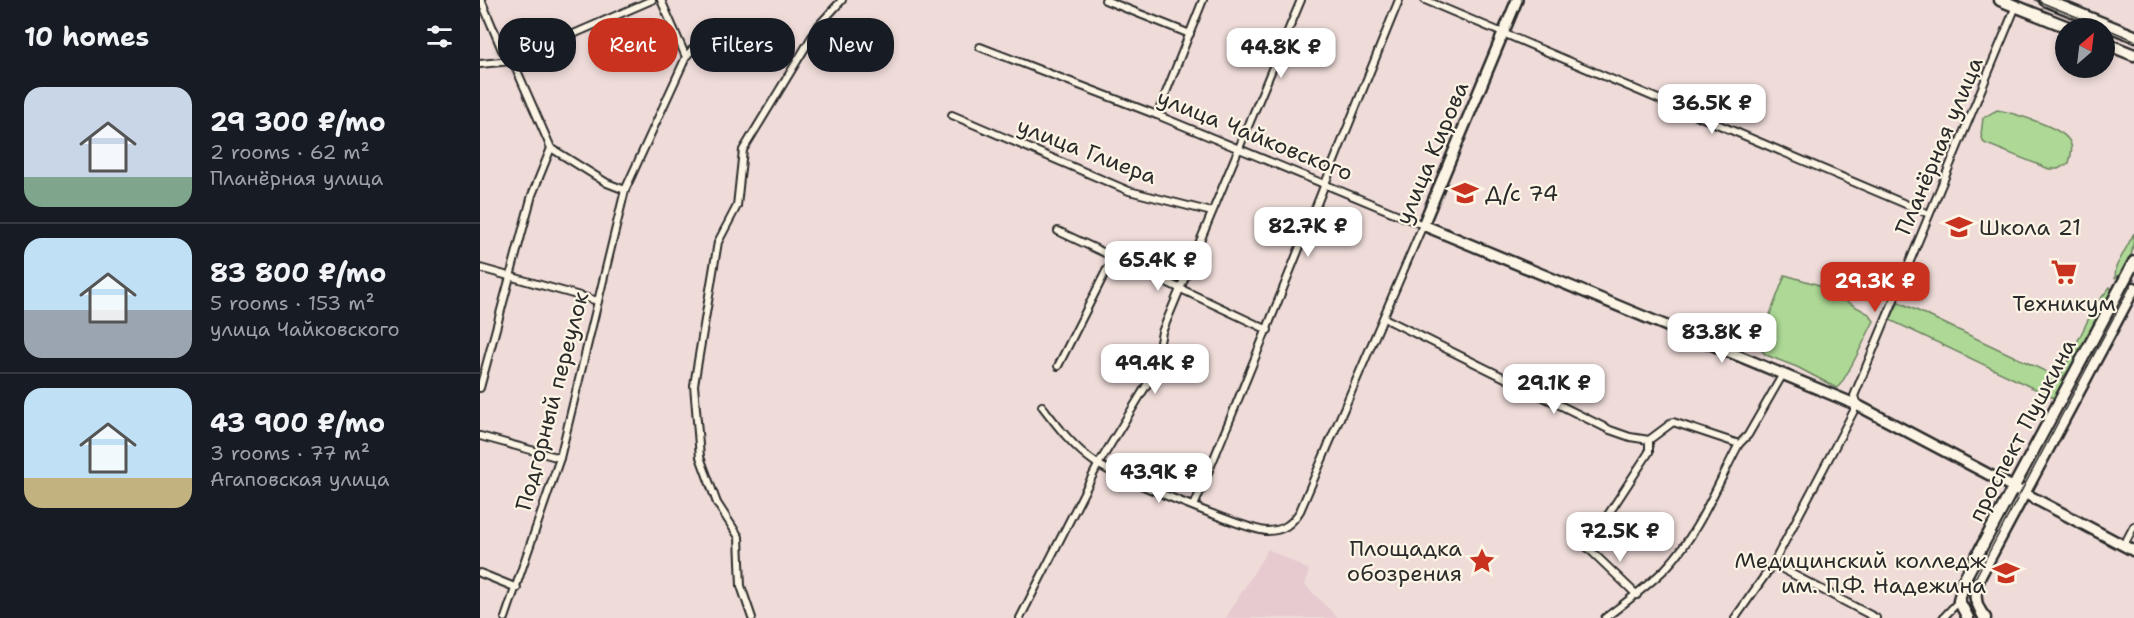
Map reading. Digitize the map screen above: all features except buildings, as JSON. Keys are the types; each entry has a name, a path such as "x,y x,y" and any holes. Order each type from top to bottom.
{"main road":[{"name":"улица Кирова","path":"1423,225 1517,0"},
{"path":"2000,0 2055,22"},
{"path":"2045,0 2134,36"},
{"path":"2115,47 2134,55"},
{"name":"улица Чайковского","path":"1423,225 1857,405 2134,551"},
{"name":"проспект Пушкина","path":"1959,601 1964,580 2134,262"},
{"name":"проспект Пушкина","path":"1982,614 1974,592 1980,576 2134,288"},
{"path":"1959,601 1968,618"}],"street":[{"path":"481,0 498,40"},
{"path":"576,33 652,0"},
{"path":"661,0 686,57 690,52"},
{"path":"752,618 741,586 740,537 717,503 700,457 696,439 694,385 718,242 737,206 743,150 819,25 842,0"},
{"path":"1105,0 1190,34"},
{"path":"1156,115 1203,0"},
{"path":"1020,618 1098,465 1155,373 1160,339 1301,0"},
{"path":"1042,406 1066,438 1098,465 1194,506 1268,330 1324,184 1399,0"},
{"path":"1425,0 1929,214"},
{"name":"Планёрная улица","path":"1736,618 1773,564 1857,405 1854,396 2016,6"},
{"name":"улица Чайковского","path":"980,46 1156,115 1423,225"},
{"name":"Подгорный переулок","path":"505,617 517,588 560,458 625,190 686,57"},
{"path":"480,64 498,62"},
{"path":"516,72 551,148 607,183 625,190"},
{"name":"улица Глиера","path":"952,115 1129,191 1212,212"},
{"path":"480,388 538,175 551,148"},
{"name":"улица Кирова","path":"1194,506 1262,530 1280,529 1295,519 1423,225"},
{"path":"1058,231 1268,330"},
{"path":"1058,366 1106,271 1118,259"},
{"path":"480,268 598,301"},
{"path":"1384,318 1610,430 1630,437 1649,440 1674,422 1739,444"},
{"path":"1605,618 1637,595 1667,566 1695,529 1739,444 1748,435 1783,374"},
{"path":"480,436 560,458"},
{"path":"1637,595 1587,548 1649,452 1649,440"},
{"path":"2124,545 2134,526"},
{"path":"1773,564 1876,618"},
{"path":"480,573 517,588"},
{"path":"1943,618 1959,601"},
{"path":"505,617 514,618"}],"shaded area":[{"path":"1268,549 1309,570 1305,585 1338,618 1226,618"}],"green space":[{"path":"1997,110 2035,121 2063,134 2071,145 2069,163 2058,169 2049,169 1984,143 1981,135 1983,118"},
{"path":"2134,233 2128,264 2115,278 2116,267"},
{"path":"1785,275 1816,284 1869,314 1874,321 1851,368 1837,388 1797,367 1766,355 1761,350 1761,338"},
{"path":"2110,287 2113,291 2075,363 2063,377 2060,375 2095,306"},
{"path":"1899,302 2064,380 2054,398 1890,320"}],"tram line":[{"path":"2035,0 2134,40"},
{"path":"1978,618 1969,598 1971,586 2134,279"}],"place":[{"name":"Д/с 74","path":"1465,193"},
{"name":"Школа 21","path":"1959,227"},
{"name":"Техникум","path":"2064,272"},
{"name":"Площадка обозрения","path":"1482,561"},
{"name":"Медицинский колледж им. П.Ф. Надежина","path":"2006,573"}]}
